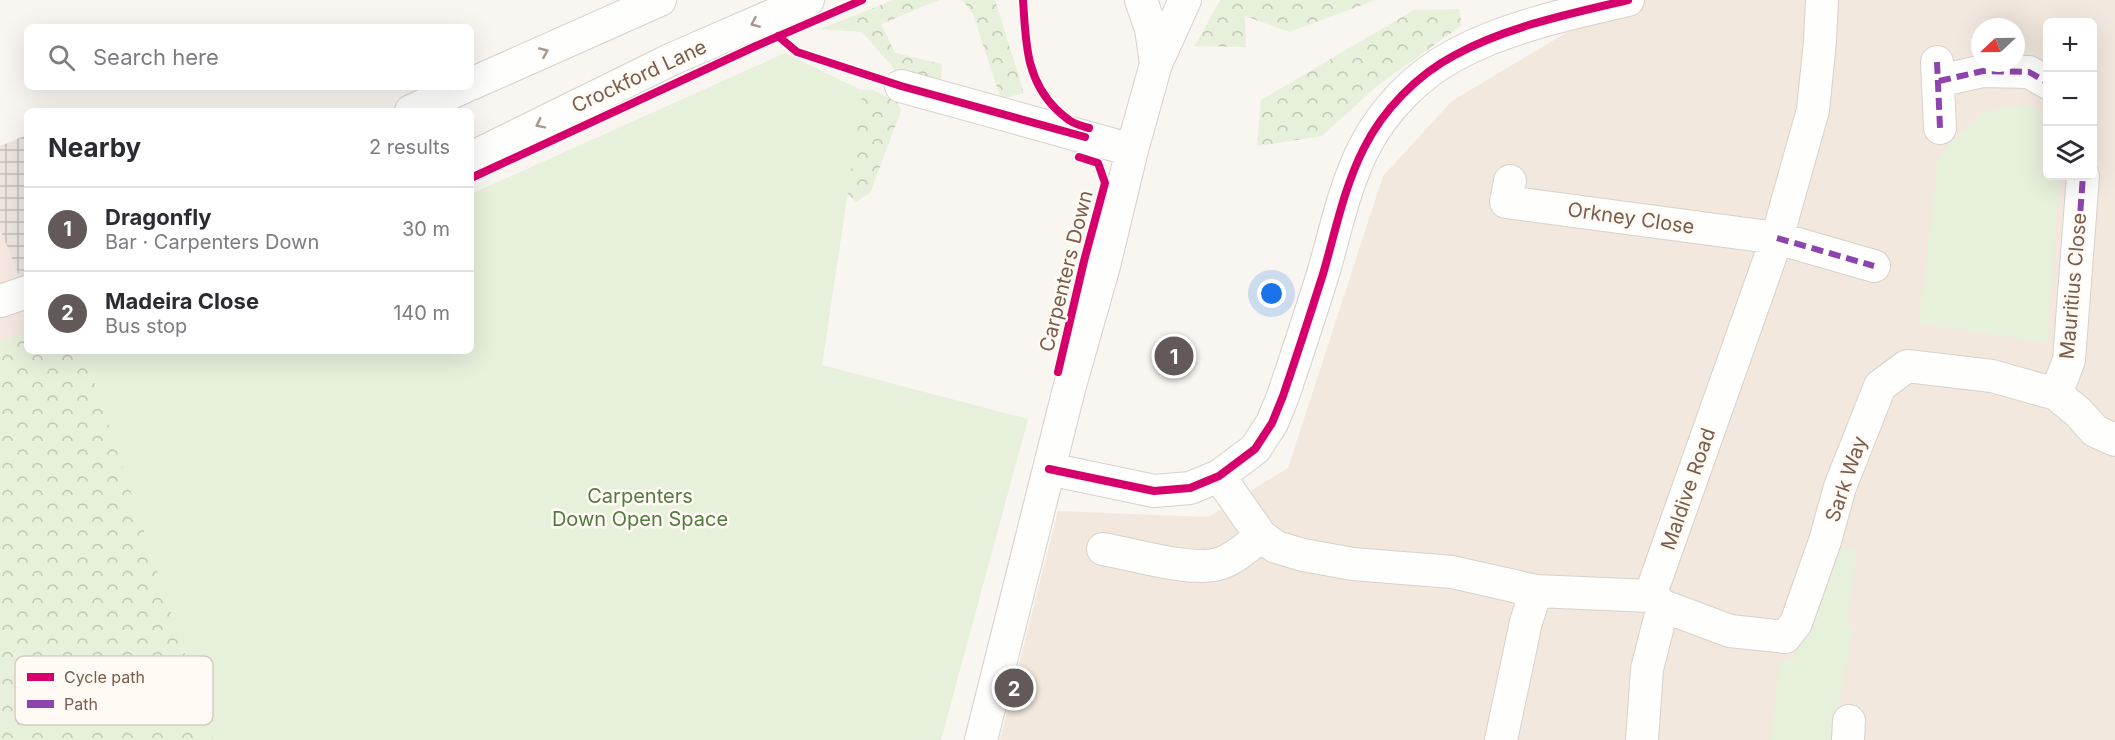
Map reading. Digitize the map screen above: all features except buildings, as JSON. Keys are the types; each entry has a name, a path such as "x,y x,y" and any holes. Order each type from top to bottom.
{"street":[{"path":"474,83 660,0"},
{"name":"Crockford Lane","path":"474,157 672,59 808,0"},
{"name":"Carpenters Down","path":"1141,0 1150,29 1156,64"},
{"name":"Carpenters Down","path":"981,740 1132,150 1156,64 1185,0"},
{"path":"1049,469 1154,491 1190,488 1219,476 1255,450 1272,423 1283,396 1349,188 1364,148 1388,110 1419,80 1454,55 1497,36 1628,0"},
{"name":"Maldive Road","path":"1642,740 1647,669 1657,601 1776,238 1813,110 1822,0"},
{"path":"1940,128 1938,71 2029,72 2043,79"},
{"path":"901,86 1132,150"},
{"path":"418,108 457,90"},
{"name":"Mauritius Close","path":"2067,403 2083,180"},
{"name":"Orkney Close","path":"1510,181 1506,202 1776,238"},
{"path":"1776,238 1874,266"},
{"path":"0,301 24,293"},
{"name":"Sark Way","path":"1657,601 1730,631 1785,637 1796,623 1825,541 1840,487 1880,386 1907,366 1992,376 2067,403"},
{"path":"2067,403 2095,430 2115,440"},
{"path":"1219,476 1261,536 1276,547 1303,555 1353,564 1452,572 1536,591 1657,601"},
{"path":"1099,544 1196,567 1219,564 1237,555 1261,536"},
{"path":"1501,740 1526,622 1536,591"}],"shaded area":[{"path":"1621,0 2115,0 2115,740 1000,740 1058,511 1208,517 1288,468 1383,176 1452,101"},
{"path":"24,136 23,285 0,229 0,146"},
{"path":"0,163 24,214 24,332 0,341"}],"green space":[{"path":"894,0 939,0 881,24 895,53 942,64 941,81 897,72 862,32 820,29"},
{"path":"962,0 995,0 1024,93 1001,99 973,14"},
{"path":"1220,0 1376,0 1289,32 1245,16 1246,47 1195,46"},
{"path":"1459,9 1462,25 1378,85 1322,136 1257,146 1261,100 1414,10"},
{"name":"Carpenters Down Open Space","path":"785,53 863,91 822,365 1028,419 941,740 214,740 209,725 213,725 213,656 186,656 85,354 474,354 474,193"},
{"path":"819,88 873,90 897,102 901,111 870,193 856,202 825,171"},
{"path":"2030,105 2043,114 2043,180 2059,180 2047,343 1919,323 1938,156 1984,111"},
{"path":"24,332 24,354 85,354 186,656 15,656 15,725 209,725 214,740 0,740 0,341"},
{"path":"1843,547 1857,551 1847,626 1853,628 1833,740 1770,740 1780,662 1794,660"}],"marked path":[{"path":"1937,62 1940,128"},
{"path":"1939,81 1983,71 2029,72 2043,80"},
{"path":"2079,229 2083,180"},
{"path":"1777,238 1874,266"}],"cycle path":[{"path":"474,177 756,46 862,0"},
{"path":"1023,0 1029,59 1039,86 1046,98 1065,117 1089,128"},
{"path":"1049,469 1154,491 1190,488 1219,476 1255,449 1272,423 1283,396 1323,274 1345,194 1357,163 1372,134 1391,107 1427,73 1475,45 1540,22 1628,0"},
{"path":"778,36 797,52 901,86 1085,137"},
{"path":"1058,372 1105,183 1098,163 1079,157"}],"place":[{"name":"Dragonfly","path":"1174,356"},
{"name":"Madeira Close","path":"1014,688"}]}
